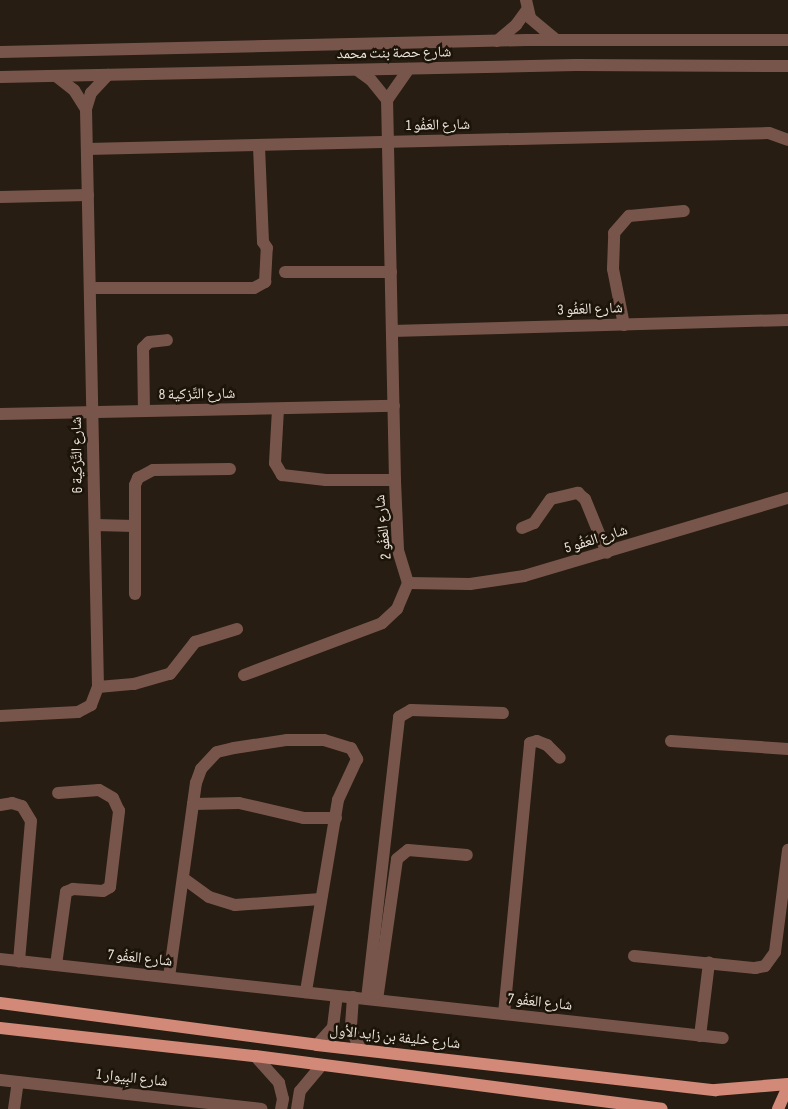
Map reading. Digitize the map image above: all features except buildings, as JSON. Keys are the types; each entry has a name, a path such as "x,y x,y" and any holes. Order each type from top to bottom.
{"main road":[{"name":"شارع خليفة بن زايد الأول","path":"0,1003 316,1045 715,1090 788,1085"},
{"path":"0,1028 255,1056 662,1109"},
{"path":"778,1109 788,1085"}],"street":[{"path":"497,41 511,31 526,5 542,31 556,40"},
{"name":"شارع حصة بنت محمد","path":"0,52 556,40 788,40"},
{"name":"شارع حصة بنت محمد","path":"0,77 672,64 788,66"},
{"path":"357,70 377,86 387,100 409,69"},
{"name":"شارع التَّزكية 6","path":"0,716 71,714 91,705 98,687 86,109 96,86 108,74"},
{"path":"56,76 74,90 86,109"},
{"name":"شارع العَفُو 2","path":"387,100 398,550 408,583"},
{"name":"شارع العَفُو 1","path":"86,149 769,133 788,140"},
{"path":"90,288 254,288 263,283 259,276 260,248 263,242 259,145"},
{"path":"0,198 88,195"},
{"path":"624,325 614,268 614,233 629,216 684,211"},
{"path":"285,272 391,272"},
{"name":"شارع العَفُو 3","path":"392,331 788,320"},
{"path":"144,411 143,348 149,342 167,340"},
{"name":"شارع التَّزكية 8","path":"0,414 394,406"},
{"path":"278,409 276,463 282,475 326,480 395,480"},
{"path":"135,594 134,486 144,473 230,469"},
{"path":"522,528 534,523 551,499 578,494 585,499 607,553"},
{"name":"شارع العَفُو 5","path":"408,583 463,584 508,579 607,553 788,498"},
{"path":"95,525 135,526"},
{"path":"244,675 382,623 397,608 408,583"},
{"path":"98,687 134,684 170,674 195,642 237,628"},
{"path":"372,1000 399,718 411,710 503,713"},
{"path":"169,977 198,776 217,752 268,742 324,740 343,744 357,756 342,790 321,899 306,992"},
{"path":"504,1014 530,743 537,741 547,745 560,758"},
{"path":"671,741 788,750"},
{"path":"56,965 66,892 73,889 103,891 110,887 119,811 114,798 99,790 58,793"},
{"path":"0,805 12,803 22,806 31,822 19,961"},
{"path":"193,804 239,803 304,818 336,818"},
{"path":"372,1000 397,859 408,850 467,855"},
{"path":"634,956 759,968 772,960 788,850"},
{"path":"183,878 208,897 235,905 321,899"},
{"name":"شارع العَفُو 7","path":"0,959 723,1038"},
{"path":"700,1036 709,964"},
{"path":"316,1045 333,1027 337,996"},
{"path":"353,998 352,1029 362,1050"},
{"path":"255,1056 279,1083 283,1099 281,1109"},
{"path":"297,1109 300,1090 321,1066"},
{"name":"شارع البِيوار 1","path":"0,1080 197,1106 261,1109"},
{"path":"14,1109 18,1082"}]}
